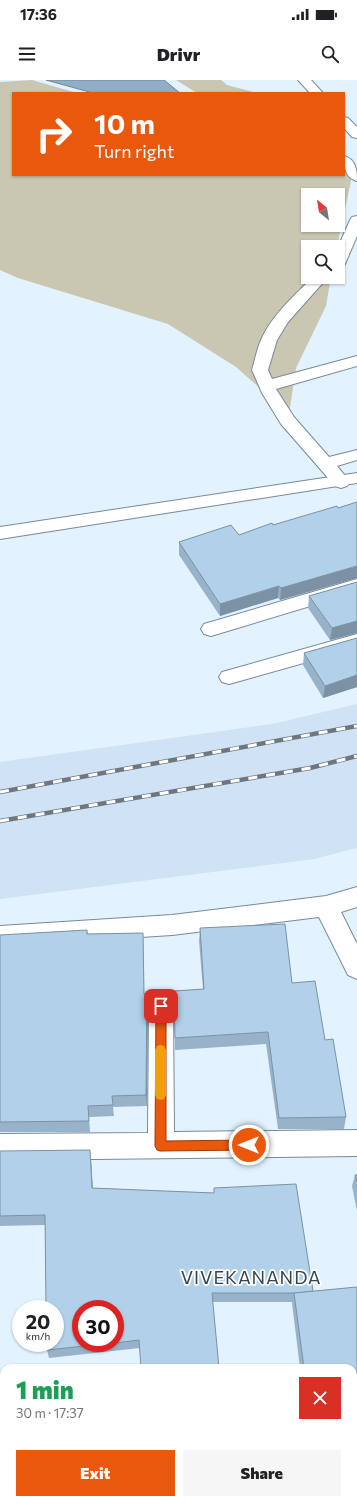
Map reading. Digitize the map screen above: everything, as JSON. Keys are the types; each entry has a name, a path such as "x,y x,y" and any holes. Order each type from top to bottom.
{"street":[{"path":"304,80 316,92"},
{"path":"345,122 357,134"},
{"path":"345,161 357,177"},
{"path":"345,257 349,236 357,220"},
{"path":"314,284 294,304 281,320 269,340 260,370 267,386 287,420 325,464 349,480"},
{"path":"267,386 357,361"},
{"path":"325,464 357,455"},
{"path":"0,533 349,480"},
{"path":"211,629 357,584"},
{"path":"229,677 357,640"},
{"path":"0,936 172,925 326,906 357,897"},
{"path":"326,906 357,968"},
{"path":"160,1146 161,1006"},
{"path":"0,1147 357,1143"}],"shaded area":[{"path":"32,80 74,92 12,92 12,176 345,176 345,170 352,176 345,209 345,188 301,188 301,232 340,232 338,240 301,240 301,284 330,284 326,306 296,368 289,414 236,367 168,324 18,278 0,270 0,82"},
{"path":"46,80 164,80 179,92 89,92"},
{"path":"176,80 221,80 227,85 253,92 195,92"},
{"path":"357,704 357,848 314,859 0,899 0,762 272,724"}],"building":[{"path":"357,502 357,566 281,588 279,586 220,604 179,542 231,525 239,535 272,523 273,525 337,506 338,508"},
{"path":"357,582 357,621 332,628 309,596"},
{"path":"357,638 357,675 325,686 304,653"},
{"path":"285,924 292,983 315,981 325,1040 333,1039 346,1117 279,1118 268,1032 175,1038 174,991 204,989 200,928"},
{"path":"87,930 87,934 143,933 144,994 147,994 146,1095 112,1096 113,1105 88,1106 89,1121 0,1122 0,935"},
{"path":"90,1150 92,1188 214,1193 214,1188 296,1184 313,1291 298,1293 212,1293 219,1364 141,1364 139,1340 124,1342 124,1300 72,1300 72,1347 64,1348 64,1300 46,1300 45,1215 0,1216 0,1151"},
{"path":"357,1287 357,1364 303,1364 294,1293"}],"railway":[{"path":"0,792 357,726"},
{"path":"0,821 310,768 357,756"}],"slow traffic":[{"path":"161,1050 161,1095"}],"district":[{"name":"VIVEKANANDA","path":"251,1277"}],"route":[{"path":"161,1006 160,1146 249,1145"}]}
